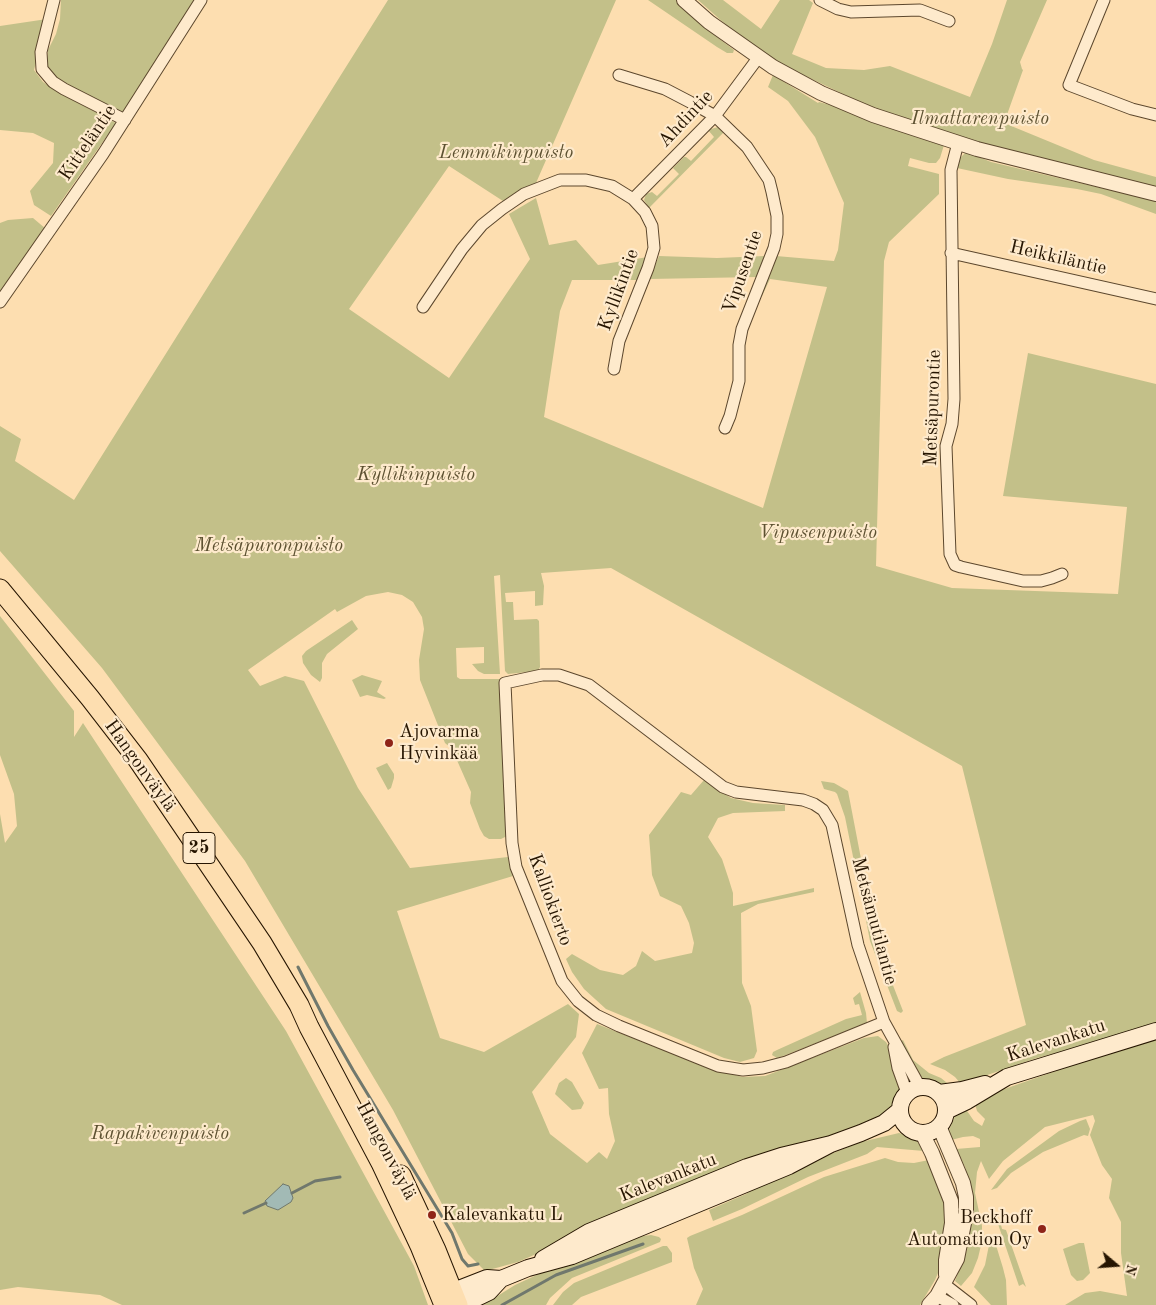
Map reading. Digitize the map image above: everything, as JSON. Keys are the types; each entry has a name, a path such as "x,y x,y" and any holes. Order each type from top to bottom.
{"highway":[{"name":"Hangonväylä","path":"0,589 90,698 138,760 262,942 299,1005 308,1026 381,1163 420,1246 452,1300"}],"main road":[{"name":"Kalevankatu","path":"922,1133 931,1131 943,1118 1007,1077 1156,1031"},
{"path":"939,1093 968,1089 1007,1077"},
{"path":"922,1133 913,1130 902,1117 902,1100 914,1090 930,1088 939,1093 944,1101 943,1118"},
{"name":"Kalevankatu","path":"452,1300 487,1278 502,1279 528,1268 572,1256 789,1166 831,1144 902,1117"}],"street":[{"path":"54,0 41,52 42,69 53,82 64,89 125,120"},
{"name":"Kitteläntie","path":"0,302 125,120 201,0"},
{"path":"684,0 709,22 758,58 821,93 873,115 958,143 1156,194"},
{"path":"820,0 838,9 851,12 920,10 949,21"},
{"path":"1104,0 1069,84 1132,109 1156,115"},
{"name":"Ahdintie","path":"633,199 715,116 758,58"},
{"name":"Vipusentie","path":"618,75 664,89 715,116 747,147 769,180 776,204 777,234 774,248 742,330 738,345 738,381 730,416 725,428"},
{"name":"Metsäpurontie","path":"958,143 951,170 954,399 952,424 946,446 950,554 952,561 961,568 1023,581 1041,581 1062,574"},
{"path":"422,307 462,249 482,225 524,194 560,180 586,180 612,186 633,199"},
{"name":"Kyllikintie","path":"614,369 619,341 654,248 652,226 645,212 633,199"},
{"name":"Heikkiläntie","path":"951,253 1156,299"},
{"name":"Kalliokierto","path":"823,810 803,800 736,792 723,787 589,685 559,675 542,675 505,684 512,843 516,867 562,981 578,1001 596,1014 619,1026 718,1066 743,1070 763,1068 786,1062 884,1022"},
{"name":"Metsämutilantie","path":"823,810 832,825 858,945 884,1022 914,1090"},
{"path":"939,1291 957,1259 966,1213 966,1197 963,1183 943,1118"},
{"path":"922,1133 951,1201 952,1224 939,1291"},
{"path":"939,1291 953,1305"},
{"path":"939,1291 971,1305"}],"green space":[{"path":"61,0 195,0 125,111 121,112 52,76 47,65 48,50 56,34 60,19"},
{"path":"388,0 616,0 536,183 503,201 449,166 349,309 449,378 530,259 509,214 536,198 549,245 576,240 598,265 648,257 638,280 572,280 560,311 544,417 763,508 827,287 770,279 761,295 776,256 834,261 838,250 844,203 815,137 788,101 768,87 773,75 818,103 834,106 944,145 940,158 936,163 910,158 908,166 939,174 939,194 889,242 884,261 876,566 952,588 1118,594 1127,507 1003,496 1028,353 1156,384 1156,1026 1037,1058 961,1084 945,1070 930,1064 1026,1025 962,766 611,568 541,573 544,586 543,605 535,606 535,591 505,593 506,602 513,602 514,620 537,619 539,621 540,667 538,671 508,674 505,671 500,575 494,576 500,674 484,674 478,671 472,664 484,663 484,647 456,648 457,677 460,679 500,679 507,836 501,839 489,839 484,836 480,829 470,803 471,792 452,749 445,743 420,680 419,660 424,629 422,617 413,602 402,595 388,592 366,596 337,612 335,609 248,670 260,686 285,676 304,681 358,788 410,868 508,857 513,876 397,911 440,1038 484,1052 568,1004 579,1014 576,1037 532,1092 550,1134 587,1163 599,1152 607,1159 615,1141 609,1114 608,1088 599,1089 582,1053 597,1024 678,1056 742,1077 765,1076 864,1038 878,1036 889,1047 900,1086 899,1100 889,1114 518,1262 485,1271 468,1254 393,1110 245,861 102,668 0,551 0,426 21,439 15,461 74,500"},
{"path":"648,0 676,0 709,31 734,50 733,53 727,53 717,47"},
{"name":"Ilmattarenpuisto","path":"698,0 723,0 761,29 780,0 809,0 813,3 792,54 826,68 864,70 890,66 970,97 992,44 1007,0 1047,0 1020,62 1023,70 1004,123 1094,160 1156,177 1156,188 991,147 866,105 773,59 742,39"},
{"path":"47,19 34,70 43,82 56,91 116,123 51,216 34,205 30,191 53,163 54,143 33,133 0,130 0,26"},
{"path":"718,127 724,132 649,208 644,200 646,194 652,192 657,196 679,174 673,168 684,157 691,161 714,137 708,130"},
{"path":"965,153 991,162 1156,201 1156,214 1101,194 1008,179 957,168 959,159"},
{"path":"33,218 46,229 0,291 0,223 8,220"},
{"path":"659,256 717,258 765,256 757,277 649,279"},
{"name":"Rapakivenpuisto","path":"0,616 74,711 74,737 83,723 286,1031 414,1266 428,1305 122,1305 100,1295 18,1287 0,1290 0,814 5,843 17,826 14,794 0,755"},
{"path":"352,620 358,629 327,654 322,663 322,678 320,682 311,675 303,663 302,656 306,651"},
{"path":"362,675 382,681 377,692 386,698 367,695 360,697 352,680"},
{"path":"387,763 394,774 391,788 388,790 376,768"},
{"path":"704,780 731,798 753,803 785,805 785,811 733,813 718,818 708,837 722,859 733,893 733,906 814,888 814,892 758,904 741,913 742,983 751,1006 757,1051 754,1058 740,1062 724,1058 606,1009 584,989 572,972 566,959 572,954 600,970 623,975 636,966 642,951 655,961 692,953 694,943 689,923 681,906 660,896 652,875 649,835 681,792 691,795"},
{"path":"821,781 834,783 848,791 867,898 860,891 845,817 837,794 824,789"},
{"path":"870,909 880,952 903,1011 901,1013 897,1011 870,941 865,915"},
{"path":"860,992 867,1023 783,1056 777,1058 772,1055 777,1050 846,1019 862,1015 859,1004 855,1005 853,998"},
{"path":"903,1040 913,1060 929,1073 941,1078 952,1087 943,1089 926,1082 920,1077 901,1041"},
{"path":"1156,1040 1156,1305 1065,1305 1085,1293 1100,1291 1127,1296 1121,1253 1121,1222 1109,1198 1112,1179 1102,1165 1090,1135 1095,1121 1093,1115 1045,1127 1003,1161 989,1179 981,1161 977,1172 975,1193 982,1226 982,1241 972,1273 961,1286 955,1281 967,1250 971,1193 965,1167 956,1149 980,1147 980,1139 973,1136 951,1140 949,1130 955,1116 965,1108 974,1121 982,1126 985,1119 977,1111 975,1104 993,1093 1130,1045"},
{"path":"566,1078 572,1082 584,1103 581,1109 572,1110 555,1094 559,1083"},
{"path":"1086,1119 1090,1129 1088,1136 1084,1135 1043,1152 1011,1173 997,1188 991,1190 1007,1169 1059,1131"},
{"path":"899,1133 917,1141 924,1151 877,1147 867,1154 808,1177 713,1221 709,1210 746,1194 768,1179 861,1142"},
{"path":"885,1158 898,1162 914,1163 929,1160 948,1203 941,1266 920,1305 696,1305 703,1289 694,1268 687,1238 824,1177"},
{"path":"997,1221 1002,1221 1002,1229 1006,1230 1026,1287 1023,1284 1019,1286"},
{"path":"651,1235 659,1237 661,1239 660,1242 572,1278 550,1298 546,1305 483,1305 515,1285 569,1261"},
{"path":"990,1240 995,1242 1003,1268 1006,1280 1007,1305 991,1305 974,1287 985,1265"},
{"path":"1084,1243 1090,1273 1083,1280 1077,1281 1071,1275 1063,1249"},
{"path":"667,1246 672,1253 672,1262 581,1297 572,1305 553,1305 563,1292 574,1283"}],"water":[{"path":"283,1184 289,1186 293,1198 291,1202 278,1210 267,1206 265,1201"}],"waterway":[{"path":"298,967 353,1070 452,1233 462,1259 468,1266 478,1264"},
{"path":"292,1193 315,1181 340,1177"},
{"path":"244,1213 266,1203"},
{"path":"502,1305 556,1275 643,1244"}],"place":[{"name":"Ajovarma Hyvinkää","path":"389,743"},
{"name":"Kalevankatu L","path":"432,1215"},
{"name":"Beckhoff Automation Oy","path":"1042,1229"}],"park label":[{"name":"Lemmikinpuisto","path":"506,153"},
{"name":"Kyllikinpuisto","path":"416,475"},
{"name":"Vipusenpuisto","path":"818,533"},
{"name":"Metsäpuronpuisto","path":"269,546"}]}
